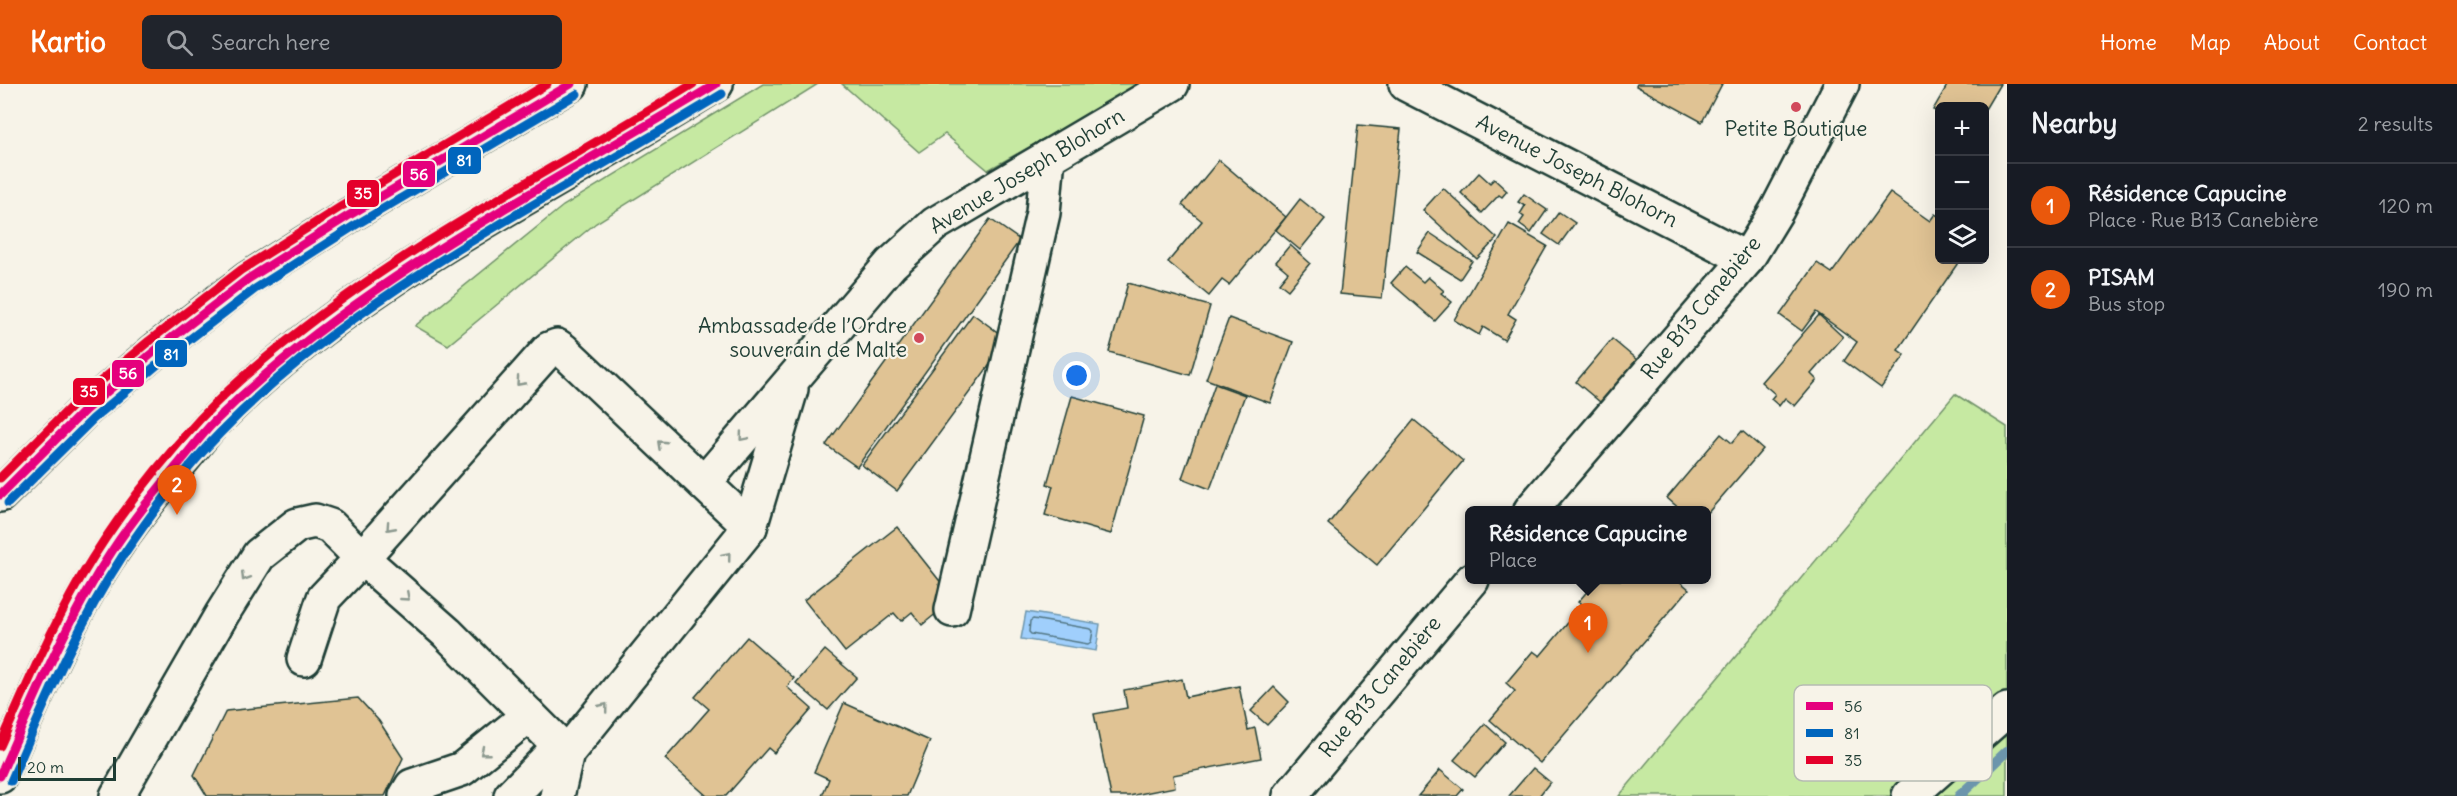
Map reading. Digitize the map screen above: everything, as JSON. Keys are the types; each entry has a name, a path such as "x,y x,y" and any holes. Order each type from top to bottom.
{"street":[{"path":"0,495 85,410 156,350 248,279 348,216 572,84"},
{"path":"0,776 45,674 94,580 150,497 213,423 284,357 346,309 436,251 716,84"},
{"name":"Avenue Joseph Blohorn","path":"704,483 891,264 935,224 1172,84"},
{"name":"Avenue Joseph Blohorn","path":"1406,84 1747,259"},
{"name":"Rue B13 Canebière","path":"1534,506 1747,259 1777,210 1842,84"},
{"path":"952,610 1043,213 1048,157"},
{"path":"304,659 324,598 549,349 557,346 750,527"},
{"path":"511,796 564,749 750,527 795,376"},
{"path":"117,796 222,614 259,555 297,525 315,521 330,526 362,558 447,633 564,749"},
{"name":"Rue B13 Canebière","path":"1290,796 1468,584"},
{"path":"1992,723 2007,710"},
{"path":"406,796 412,786 430,778 451,775 462,769 529,715"},
{"path":"556,796 564,749"},
{"path":"1909,796 1926,781"}],"green space":[{"path":"763,84 818,84 596,223 448,345 415,326 563,206"},
{"path":"842,84 1142,84 988,170 945,134 919,152"},
{"path":"1955,394 2007,427 2007,796 1619,796"}],"water":[{"path":"1026,612 1100,624 1096,651 1021,639"}],"building":[{"path":"1637,84 1722,84 1702,122 1636,86"},
{"path":"1948,84 2000,84 1989,103 1938,102"},
{"path":"1358,125 1401,129 1382,298 1340,294"},
{"path":"1219,160 1286,217 1229,285 1222,280 1209,296 1168,262 1202,221 1182,205"},
{"path":"1479,173 1490,183 1494,179 1507,191 1502,197 1499,195 1482,213 1461,193"},
{"path":"1443,188 1497,238 1477,259 1423,210"},
{"path":"1890,193 1930,221 1935,214 1935,264 1957,264 1898,350 1905,355 1881,388 1844,361 1857,342 1816,312 1802,331 1780,315 1817,263 1832,273"},
{"path":"1524,194 1547,210 1531,233 1519,224 1524,217 1520,214 1525,206 1518,202"},
{"path":"1300,199 1325,219 1300,250 1276,230"},
{"path":"1559,212 1575,223 1559,245 1543,234"},
{"path":"990,219 1020,240 857,467 826,445"},
{"path":"1509,224 1547,246 1508,314 1516,319 1504,340 1483,327 1479,335 1454,320"},
{"path":"1430,233 1472,261 1460,279 1417,252"},
{"path":"1290,245 1310,263 1288,290 1279,283 1288,272 1276,262"},
{"path":"1405,267 1423,282 1428,277 1444,291 1441,293 1452,302 1435,321 1391,283"},
{"path":"1128,283 1210,306 1190,375 1109,352"},
{"path":"973,314 1008,340 897,491 862,465"},
{"path":"1819,315 1843,337 1811,374 1817,380 1795,406 1785,398 1779,406 1771,399 1775,394 1761,382"},
{"path":"1229,318 1293,342 1270,403 1206,379"},
{"path":"1612,339 1643,365 1606,407 1576,382"},
{"path":"1215,384 1245,395 1210,489 1182,478"},
{"path":"1072,396 1144,416 1111,534 1045,515 1053,486 1047,484"},
{"path":"1414,420 1463,461 1377,565 1328,524"},
{"path":"1742,431 1763,449 1711,509 1711,506 1676,506 1667,498 1721,434 1732,443"},
{"path":"897,527 954,599 922,625 912,612 901,621 894,613 845,652 804,600"},
{"path":"1594,584 1683,584 1689,589 1540,763 1490,720 1515,691 1506,683 1533,651 1540,656 1583,605 1578,602"},
{"path":"747,637 794,678 787,687 812,709 774,753 768,748 726,796 707,796 665,759 709,709 695,697"},
{"path":"825,650 857,677 828,710 796,683"},
{"path":"1182,679 1186,697 1239,686 1248,730 1255,728 1261,758 1173,775 1175,787 1129,796 1111,796 1094,714 1127,708 1124,690"},
{"path":"1274,687 1289,702 1267,725 1251,711"},
{"path":"358,698 379,721 403,758 385,796 207,796 194,775 226,711"},
{"path":"844,703 930,741 907,796 822,796 829,779 814,772"},
{"path":"1485,724 1505,742 1475,777 1454,760"},
{"path":"1533,768 1550,782 1539,796 1509,796"},
{"path":"1440,770 1463,789 1457,796 1418,796"}],"waterway":[{"path":"1992,765 2007,751"},
{"path":"1959,796 1975,781"}],"transit line":[{"name":"35","path":"0,478 77,401 149,341 241,270 342,206 547,84"},
{"name":"56","path":"0,495 85,410 156,350 248,279 348,216 571,84"},
{"name":"35","path":"0,746 48,639 94,556 152,475 222,397 292,337 388,267 489,204 693,84"},
{"name":"56","path":"0,776 52,661 95,578 137,516 214,422 270,371 329,324 391,280 520,199 716,84"},
{"name":"81","path":"8,503 93,419 164,359 255,289 354,226 577,94"},
{"name":"81","path":"11,781 62,667 105,584 156,509 220,433 274,382 333,334 395,290 460,248 722,94"}],"place":[{"name":"Petite Boutique","path":"1796,107"},
{"name":"Ambassade de l’Ordre souverain de Malte","path":"919,338"},
{"name":"PISAM","path":"177,515"},
{"name":"Résidence Capucine","path":"1588,653"}]}
